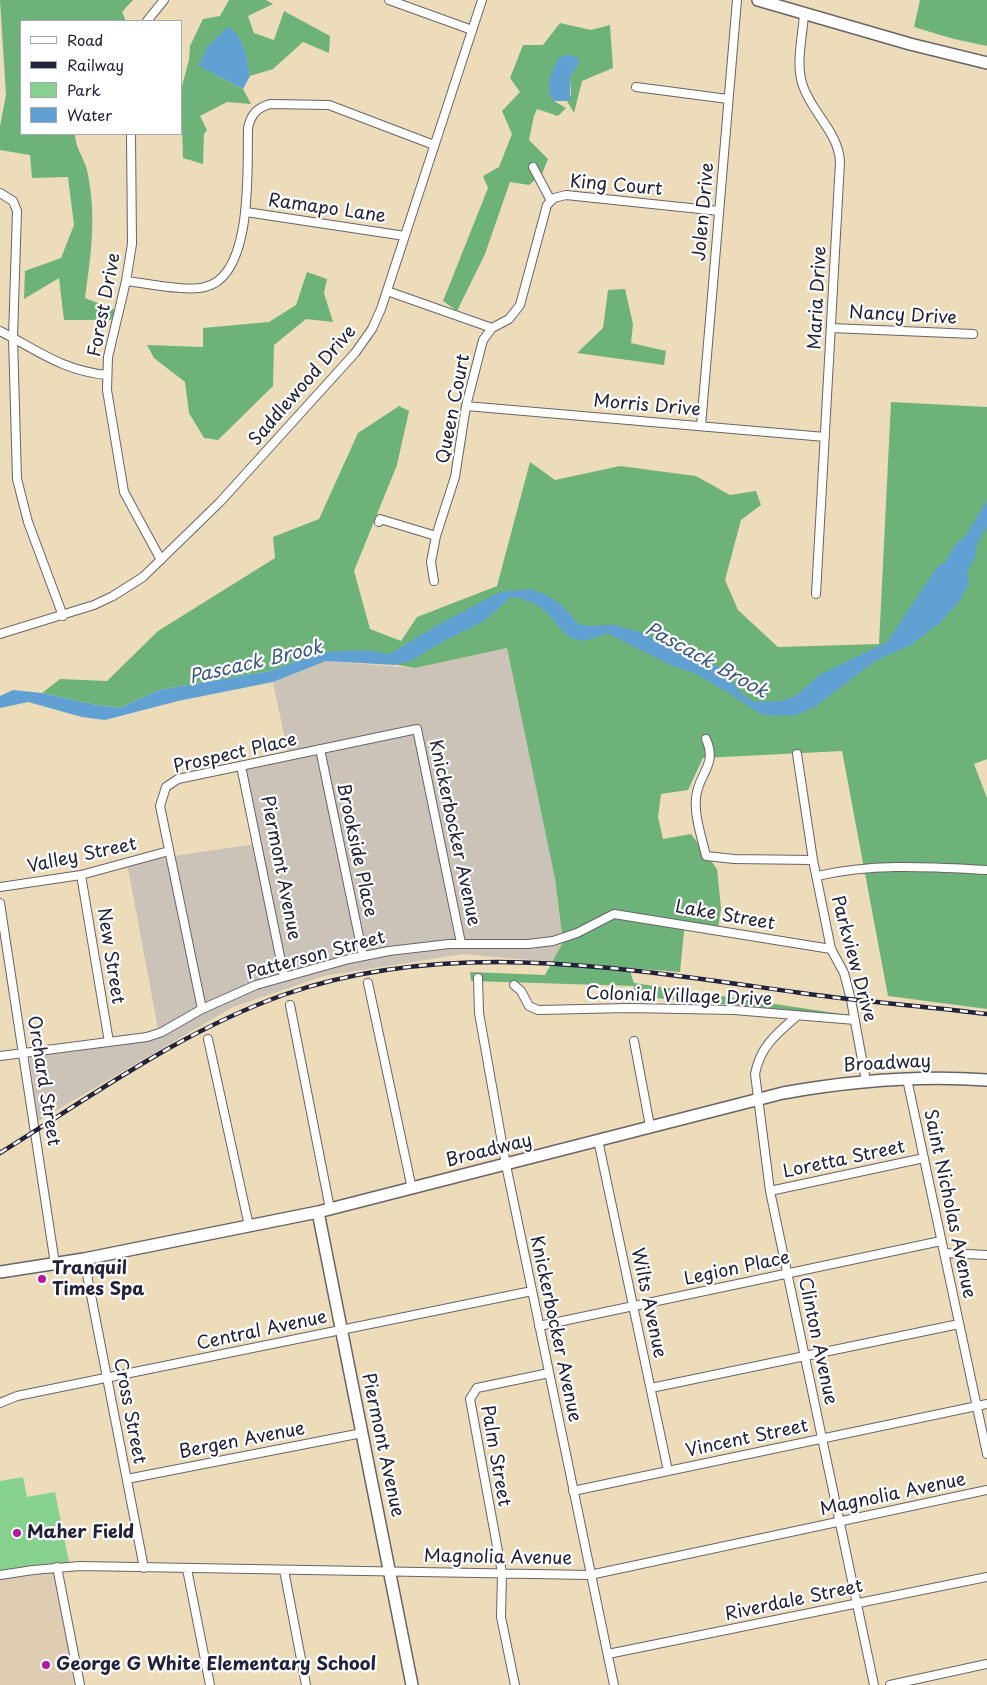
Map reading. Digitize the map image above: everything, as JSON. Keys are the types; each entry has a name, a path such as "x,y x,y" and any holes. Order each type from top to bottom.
{"street":[{"path":"148,20 164,0"},
{"path":"389,0 472,30"},
{"name":"Saddlewood Drive","path":"0,634 63,616 113,596 143,577 220,502 355,353 375,324 387,291 482,0"},
{"name":"Jolen Drive","path":"700,426 737,0"},
{"path":"758,0 927,49 987,63"},
{"name":"Maria Drive","path":"804,13 801,78 808,97 835,140 840,157 816,594"},
{"path":"636,87 728,99"},
{"path":"126,281 197,288 214,284 228,273 232,265 246,212 248,128 250,120 257,110 270,104 329,105 434,145"},
{"name":"Forest Drive","path":"132,135 132,244 126,281 112,338 107,375 120,478 124,492 161,560"},
{"name":"King Court","path":"534,167 551,201 566,195 719,211"},
{"path":"0,192 13,201 17,211 13,337 17,479 28,522 63,616"},
{"name":"Queen Court","path":"434,581 431,562 436,536 455,477 466,406 483,340 492,328 509,319 520,305 545,210 551,201"},
{"name":"Ramapo Lane","path":"246,212 405,236"},
{"path":"387,291 492,328"},
{"name":"Nancy Drive","path":"831,328 973,334"},
{"path":"0,331 66,367 107,375"},
{"name":"Morris Drive","path":"466,406 825,437"},
{"path":"379,522 380,519 436,536"},
{"name":"Prospect Place","path":"202,1009 160,806 166,787 178,779 417,729"},
{"name":"Knickerbocker Avenue","path":"417,729 461,943"},
{"path":"706,739 710,748 711,760 698,787 696,804 706,856 734,859 813,860"},
{"name":"Brookside Place","path":"320,750 363,956"},
{"name":"Parkview Drive","path":"797,754 813,860 831,949 844,973 866,1081"},
{"name":"Piermont Avenue","path":"241,766 284,976"},
{"name":"Valley Street","path":"0,887 81,875 169,851"},
{"path":"817,876 842,870 888,866 987,870"},
{"name":"New Street","path":"81,875 109,1042"},
{"name":"Orchard Street","path":"0,903 55,1264"},
{"name":"Patterson Street","path":"0,1056 109,1042 162,1032 229,996 284,976 363,956 419,946 461,943 528,944 553,941 577,933 614,914"},
{"name":"Lake Street","path":"614,914 831,949"},
{"name":"Knickerbocker Avenue","path":"478,978 479,1013 506,1165 614,1685"},
{"path":"368,983 412,1189"},
{"name":"Colonial Village Drive","path":"514,985 521,990 529,1006 538,1010 724,1010 855,1020"},
{"path":"290,1005 330,1209"},
{"name":"Clinton Avenue","path":"797,1016 776,1034 758,1057 755,1074 770,1191 874,1685"},
{"path":"208,1039 249,1226"},
{"path":"634,1041 650,1126"},
{"name":"Broadway","path":"0,1272 84,1259 318,1212 506,1165 759,1097 822,1086 866,1081 907,1079 987,1080"},
{"name":"Saint Nicholas Avenue","path":"907,1079 987,1454"},
{"name":"Wilts Avenue","path":"598,1140 668,1471"},
{"name":"Loretta Street","path":"770,1191 924,1158"},
{"name":"Piermont Avenue","path":"318,1212 412,1685"},
{"name":"Legion Place","path":"539,1326 942,1241"},
{"path":"944,1253 987,1255"},
{"name":"Cross Street","path":"84,1259 144,1568"},
{"name":"Central Avenue","path":"0,1403 17,1396 532,1291"},
{"path":"651,1388 959,1324"},
{"name":"Palm Street","path":"515,1685 501,1617 502,1573 470,1399 477,1388 549,1373"},
{"name":"Vincent Street","path":"573,1491 987,1404"},
{"name":"Bergen Avenue","path":"127,1479 362,1433"},
{"name":"Magnolia Avenue","path":"0,1575 57,1567 590,1575 987,1490"},
{"path":"57,1567 80,1685"},
{"path":"187,1569 210,1685"},
{"path":"284,1570 306,1685"},
{"name":"Riverdale Street","path":"608,1654 987,1577"},
{"path":"890,1685 987,1664"}],"shaded area":[{"path":"507,648 555,879 563,942 552,962 463,954 324,976 233,1007 38,1121 29,1055 159,1034 127,863 255,844 241,765 288,754 273,682 326,661 415,668"},
{"path":"57,1567 80,1685 0,1685 0,1575"}],"green space":[{"path":"0,0 133,0 122,12 126,20 20,20 20,135 75,135 76,143 87,170 92,203 91,250 85,298 115,310 111,320 64,320 59,278 24,299 25,271 61,258 74,225 68,177 32,178 30,155 0,150 0,126 6,95"},
{"path":"229,0 266,0 273,4 248,16 254,33 274,40 284,11 330,36 329,53 303,42 273,69 250,76 242,42 218,76 243,89 251,104 227,102 200,116 207,130 204,134 203,164 183,158 182,86 189,60 190,46 203,19 220,16"},
{"path":"920,0 987,0 987,46 954,39 914,27"},
{"path":"560,23 591,30 610,25 613,68 582,81 574,113 567,101 571,95 570,77 576,57 561,56 554,101 566,108 558,116 537,109 529,140 548,159 542,174 529,185 510,182 485,254 457,311 443,301 488,188 483,176 499,167 512,134 502,111 520,92 510,78 523,45 543,45"},
{"path":"307,272 327,279 324,293 333,322 306,319 274,345 273,386 218,440 204,438 189,413 185,382 154,358 147,345 203,347 203,328 269,322 296,305"},
{"path":"625,289 633,324 631,343 666,351 664,365 577,353 603,328 608,290"},
{"path":"891,402 987,407 987,759 974,764 987,798 987,1009 888,996 842,751 703,758 688,790 661,794 658,817 663,839 691,834 717,869 721,908 718,929 685,922 680,972 629,968 634,983 855,1016 633,996 634,986 471,981 470,972 545,975 563,942 555,879 507,648 415,668 323,652 270,671 159,690 120,708 96,705 42,693 60,679 107,681 158,631 275,558 273,537 319,519 358,433 399,406 409,411 397,465 354,571 370,629 401,641 417,617 497,586 530,462 555,480 620,466 696,476 730,495 756,491 761,505 741,520 725,580 738,610 778,647 879,644"},
{"path":"23,1477 27,1497 55,1492 70,1567 0,1575 0,1481"}],"water":[{"path":"228,27 238,36 246,55 250,76 243,89 199,66 207,47"},
{"path":"561,56 577,57 580,61 570,77 570,99 567,101 554,101 549,90 550,78"},
{"path":"987,500 987,526 977,544 976,556 967,572 969,582 961,599 942,621 911,645 875,661 815,707 794,716 762,715 694,673 673,666 607,633 589,640 573,639 538,606 522,599 511,597 484,621 442,642 411,661 394,665 326,661 273,682 178,701 105,720 82,717 28,702 0,708 0,696 13,690 42,693 96,705 120,708 159,690 270,671 323,652 367,650 390,654 434,627 500,592 531,589 546,595 562,605 578,624 588,626 614,625 640,632 686,656 722,668 741,693 754,702 780,701 794,697 821,674 887,642 937,567 946,561 956,544 965,537"}],"railway":[{"path":"0,1153 104,1087 175,1045 248,1009 286,994 349,977 413,966 478,962 542,963 607,968 824,996 987,1014"}],"place":[{"name":"Tranquil Times Spa","path":"42,1279"},
{"name":"Maher Field","path":"17,1533"},
{"name":"George G White Elementary School","path":"46,1665"}],"water label":[{"name":"Pascack Brook","path":"706,661"},
{"name":"Pascack Brook","path":"256,663"}]}
